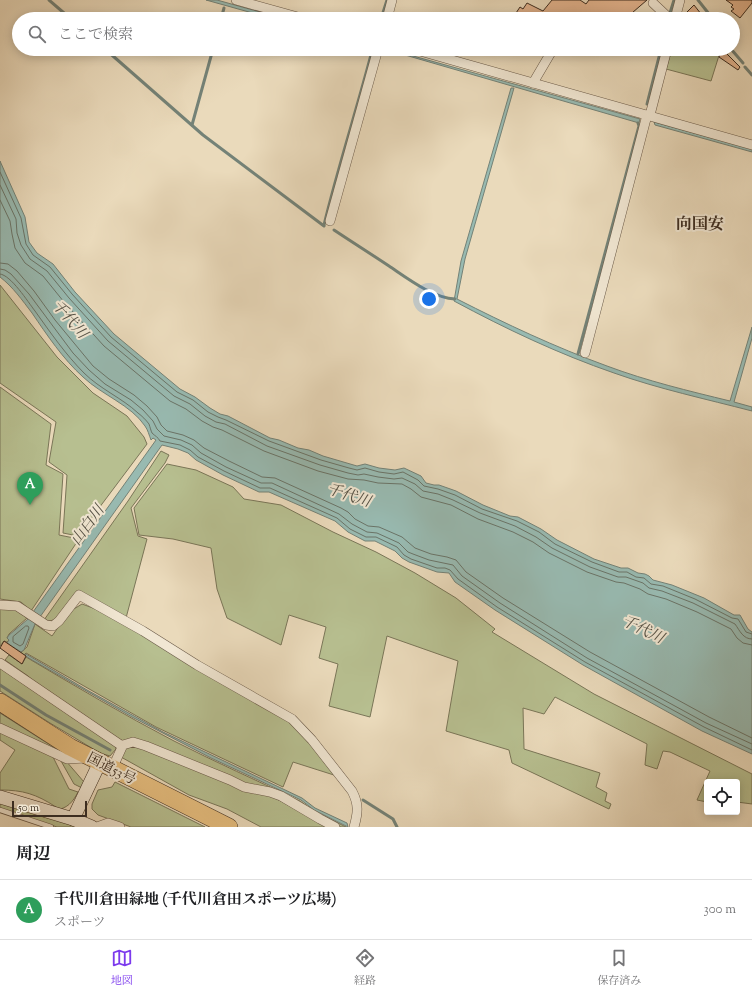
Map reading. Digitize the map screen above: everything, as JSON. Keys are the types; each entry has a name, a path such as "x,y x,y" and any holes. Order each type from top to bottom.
{"highway":[{"name":"国道53号","path":"0,702 70,747 229,827"}],"main road":[{"path":"73,820 101,763"},
{"path":"0,797 92,827"}],"street":[{"path":"236,0 280,12"},
{"path":"389,12 392,0"},
{"path":"677,12 680,0"},
{"path":"653,3 663,12"},
{"path":"330,221 376,56"},
{"path":"438,56 752,145"},
{"path":"533,83 549,56"},
{"path":"585,353 665,56"},
{"path":"0,605 17,606 46,626 53,626 59,621 79,595 292,719 312,740 352,791 357,800 357,811 354,827"},
{"path":"0,663 122,746"},
{"path":"0,728 67,760 101,763 127,743 138,744 230,780 244,787 270,792 281,796 320,820 335,827"},
{"path":"97,827 108,823 120,827"}],"lane":[{"path":"0,810 51,827"}],"green space":[{"path":"670,56 719,56 711,81 666,69"},
{"path":"0,285 57,357 93,393 127,416 144,437 147,444 78,536 63,533 67,475 49,462 56,422 0,383"},
{"path":"0,387 51,424 46,465 63,474 59,535 79,539 31,611 21,602 0,599"},
{"path":"161,451 169,455 165,463 131,508 138,536 147,539 126,618 79,592 58,617 51,621 44,620 128,501"},
{"path":"167,464 196,470 233,487 244,499 281,505 415,573 456,598 495,629 492,632 594,694 752,774 752,804 740,802 740,779 706,779 710,771 670,752 663,751 657,769 645,765 647,744 555,697 544,714 523,708 524,749 600,773 596,787 607,793 605,801 611,804 609,809 512,763 509,750 446,731 458,661 387,636 370,717 329,706 338,664 319,658 326,627 289,615 281,645 227,618 217,589 211,548 173,539 139,535 134,508"},
{"path":"82,604 101,611 292,723 317,750 337,776 293,762 283,787 156,727 26,653 24,655 21,652 27,647 35,624 52,636 69,612"},
{"path":"0,608 16,610 27,618 9,634 7,638 9,640 7,642 4,641 0,646"},
{"path":"9,655 22,664 26,657 155,731 300,801 316,812 346,827 341,827 253,786 118,739 39,686 28,676 5,660"},
{"path":"0,668 115,746 116,749 110,756 100,753 0,691"},
{"path":"0,713 69,757 0,725"},
{"path":"0,731 52,755 69,789 78,792 74,799 63,808 55,810 56,807 36,796 23,792 0,790 0,773 15,750 0,740"},
{"path":"132,745 266,793 328,827 261,827 227,809 189,795 121,757 124,750"},
{"path":"61,761 66,761 84,782 82,788 74,784"},
{"path":"115,782 205,827 131,827 98,815 92,809 92,804 98,790 112,787"},
{"path":"704,784 704,801 697,800"},
{"path":"0,803 71,824 76,827 57,827 0,809"}],"water":[{"path":"206,0 217,0 260,12 249,12"},
{"path":"409,56 413,56 640,119 639,123"},
{"path":"511,88 514,88 465,259 457,299 531,335 607,366 653,381 730,401 752,327 752,338 734,402 752,407 752,411 683,394 593,366 533,340 454,301 461,261"},
{"path":"654,122 752,149 752,152 655,125"},
{"name":"千代川","path":"0,161 25,217 29,242 37,253 53,264 75,292 114,334 180,389 195,397 210,408 270,438 323,456 357,466 365,464 395,470 404,468 421,476 426,483 439,485 456,491 483,505 510,516 518,517 541,529 557,540 594,559 645,574 653,580 672,585 704,598 734,615 740,615 748,629 752,632 752,754 702,731 583,665 495,610 455,582 449,573 437,572 409,562 395,551 375,541 365,541 348,532 335,521 269,492 259,492 223,475 196,460 188,453 162,445 35,624 24,650 21,652 7,643 9,640 7,638 9,635 28,619 156,440 153,438 151,440 145,426 132,412 91,383 76,370 17,294 0,277"},
{"path":"26,654 163,732 302,798 315,808 347,823 348,827 314,810 301,800 211,758 132,717 24,655"}],"building":[{"path":"552,0 580,0 586,4 589,0 647,0 633,12 517,12 520,7 523,9 527,3 543,11"},
{"path":"726,0 752,0 752,3 740,18 740,12 731,11 734,9 731,7 733,5"},
{"path":"694,5 700,12 687,12"},
{"path":"729,56 740,67 738,70 719,57"},
{"path":"4,641 26,656 22,664 0,648"}],"waterway":[{"path":"49,0 63,12"},
{"path":"383,12 387,0"},
{"path":"670,12 674,0"},
{"path":"698,0 707,12"},
{"path":"223,12 224,8"},
{"path":"113,56 203,135 324,226"},
{"path":"192,125 211,56"},
{"path":"324,225 371,56"},
{"path":"647,104 659,56"},
{"path":"737,56 743,63"},
{"path":"745,67 752,75"},
{"path":"578,354 639,126 638,123"},
{"path":"334,230 420,287 438,295 455,299"},
{"path":"0,685 46,715 110,750"},
{"path":"363,800 393,819 397,827"}],"place":[{"name":"千代川倉田緑地 (千代川倉田スポーツ広場)","path":"30,505"}],"district":[{"name":"向国安","path":"700,223"}],"water label":[{"name":"山白川","path":"87,525"}]}
